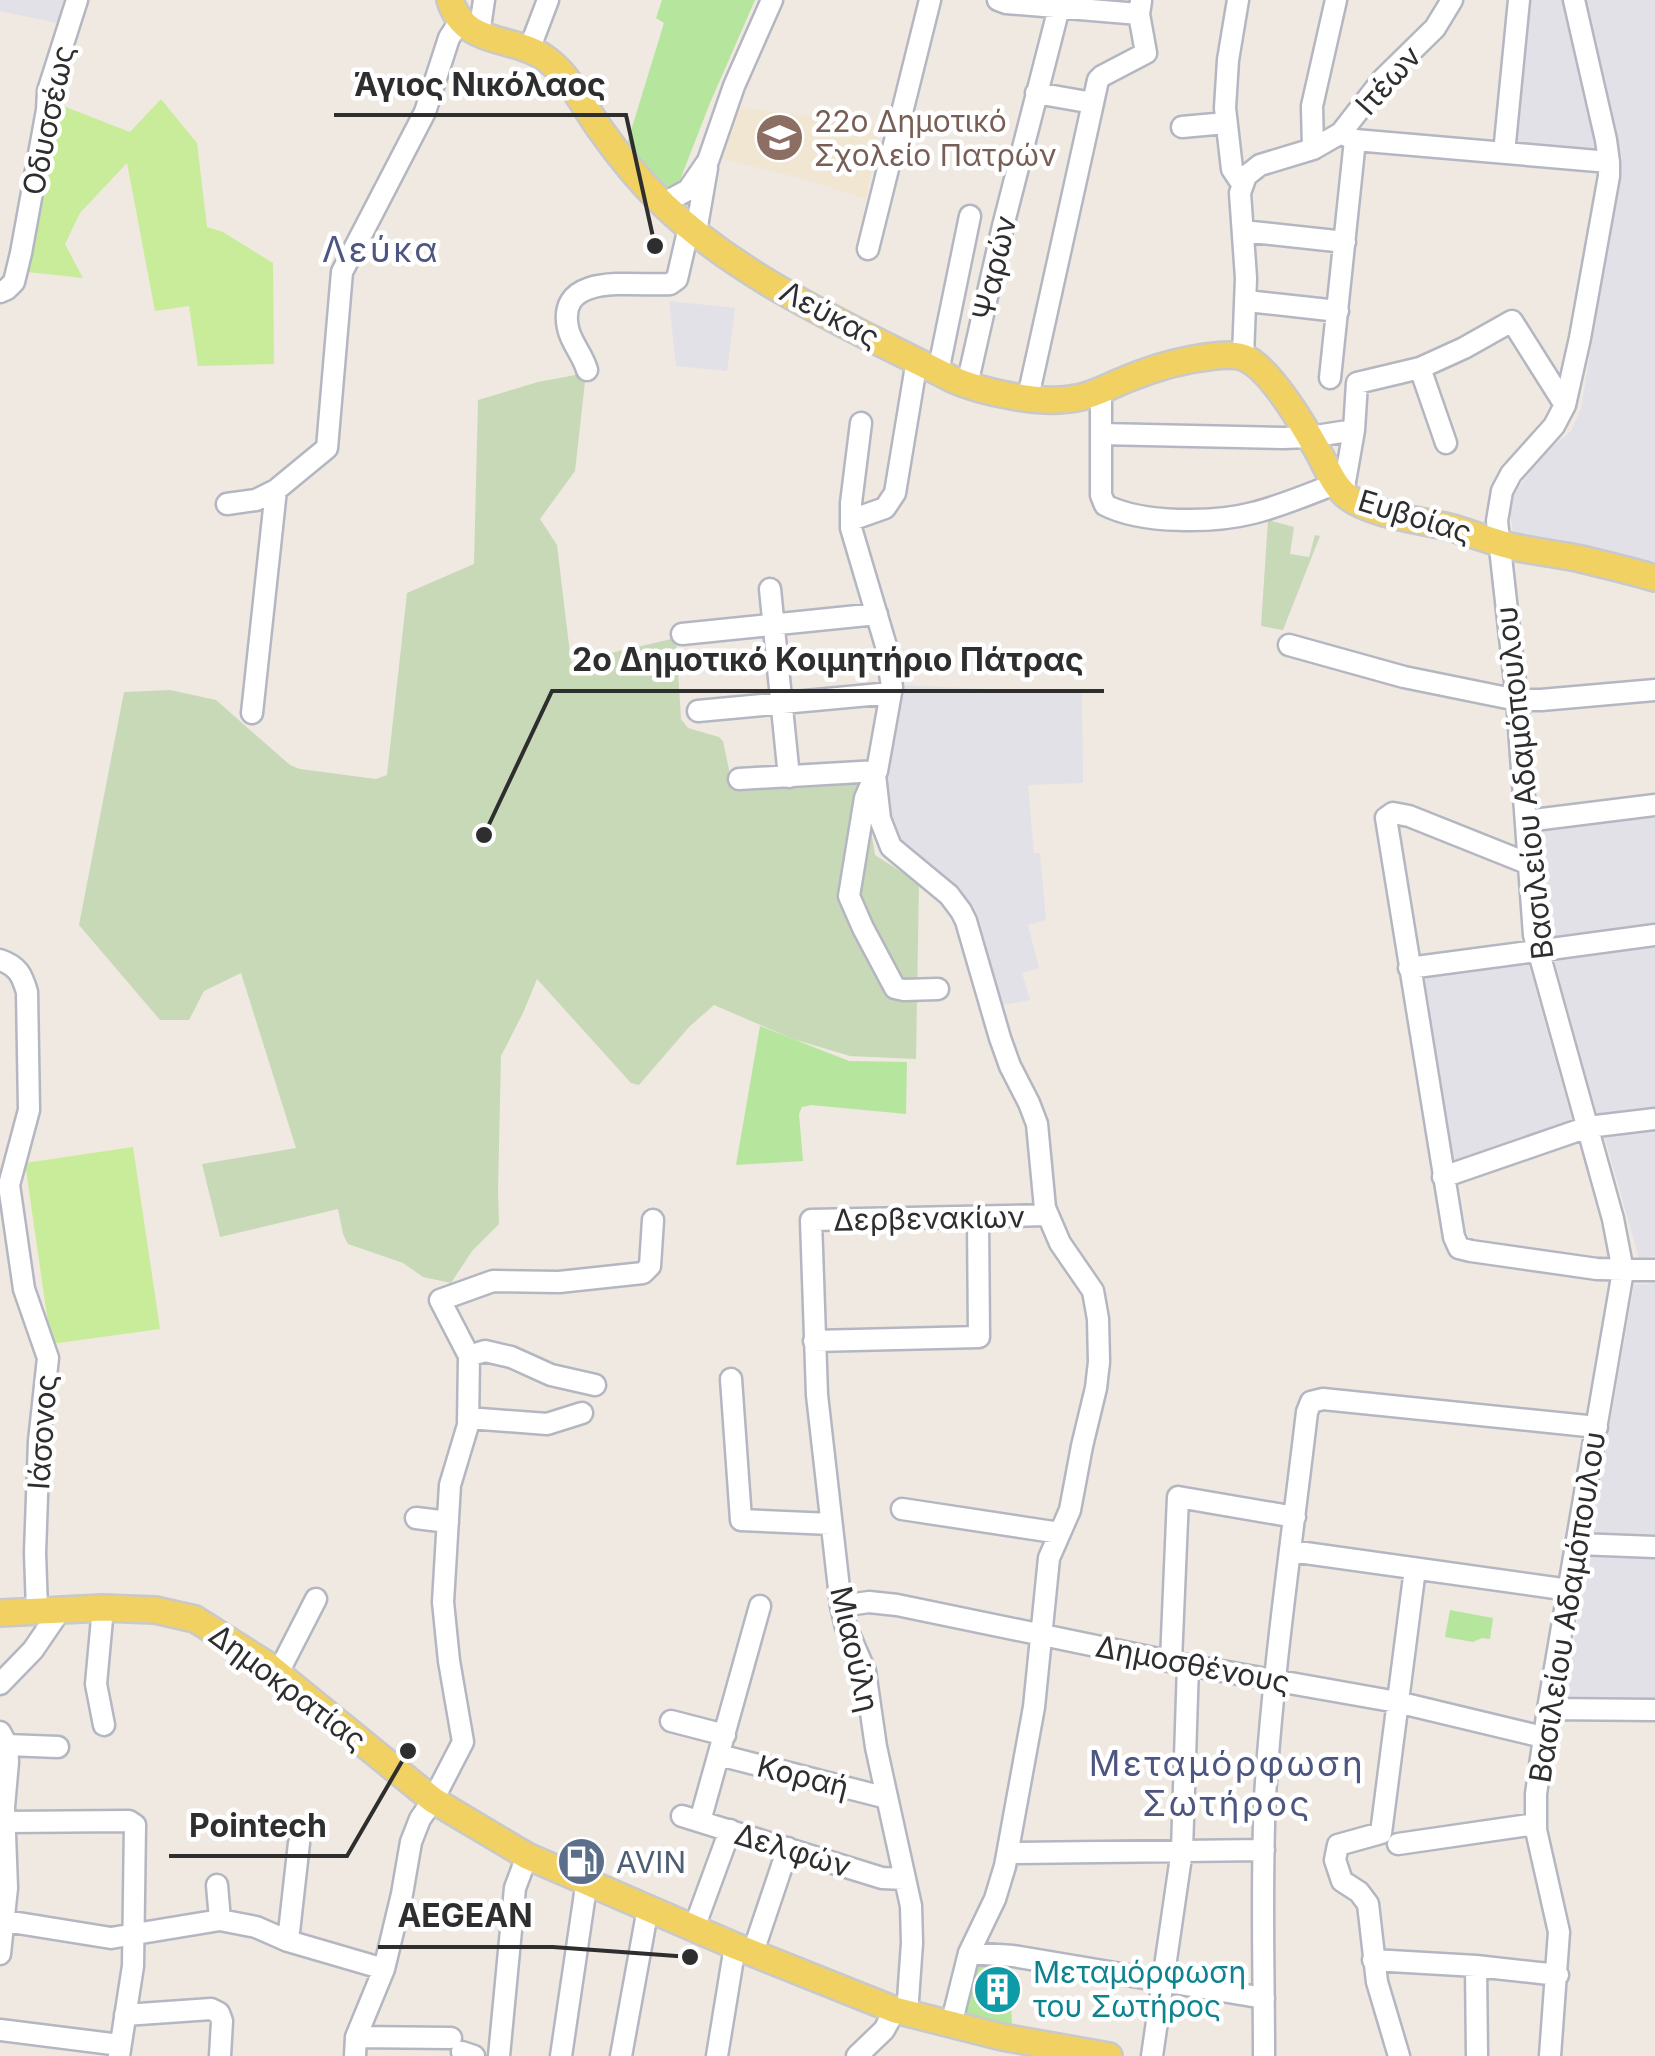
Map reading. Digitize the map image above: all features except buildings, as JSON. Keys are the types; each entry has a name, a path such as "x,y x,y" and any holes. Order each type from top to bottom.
{"main road":[{"path":"463,18 529,50"},
{"name":"Λεύκας","path":"529,50 550,62 563,76 629,167 692,230 770,282 966,385 1069,400 1187,360 1243,356"},
{"name":"Ευβοίας","path":"1243,356 1272,382 1310,437 1339,489 1358,503 1514,547 1655,578"},
{"name":"Δημοκρατίας","path":"0,1614 102,1608 155,1610 195,1619 278,1673 433,1800 526,1856 901,2012 1040,2045 1109,2056"}],"street":[{"name":"Οδυσσέως","path":"0,292 14,282 22,253 48,91 77,0"},
{"path":"227,504 256,500 276,490 327,448 342,272 425,112 448,38 484,0"},
{"path":"529,50 548,0"},
{"path":"587,370 568,330 571,298 602,285 670,284 677,279 708,161 734,86 772,0"},
{"path":"868,249 930,0"},
{"path":"998,0 1006,4 1140,7 1146,54 1098,80 1028,397"},
{"path":"1238,0 1228,60 1226,123 1232,170 1242,184 1246,302 1243,356"},
{"name":"Ιτέων","path":"1313,149 1312,106 1336,0"},
{"name":"Ιτέων","path":"1242,184 1260,166 1348,136 1384,79 1434,28 1452,0"},
{"path":"1504,153 1519,0"},
{"name":"Βασιλείου Αδαμόπουλου","path":"1550,2056 1559,1924 1535,1824 1536,1794 1623,1271 1613,1219 1537,951 1517,700 1496,521 1502,491 1512,474 1554,426 1565,405 1584,319 1609,162 1574,0"},
{"name":"Ψαρών","path":"966,385 1060,4"},
{"path":"1036,93 1093,103"},
{"path":"1182,127 1226,123"},
{"path":"1330,378 1345,242 1348,136 1609,162"},
{"path":"662,204 688,190 708,161"},
{"path":"850,520 885,508 896,492 970,216"},
{"path":"1243,232 1345,242"},
{"path":"1246,302 1338,311"},
{"path":"1101,390 1100,495 1105,505 1129,514 1168,518 1240,516 1339,489 1354,430 1357,383 1420,368 1512,321 1565,405"},
{"path":"1420,368 1446,444"},
{"path":"861,423 850,520 890,662 891,693 876,773 865,798 849,896 894,988 938,990"},
{"path":"1101,434 1310,437 1354,430"},
{"path":"252,713 276,490"},
{"path":"770,590 790,777"},
{"path":"682,634 876,614"},
{"path":"1289,646 1404,677 1517,700 1655,690"},
{"path":"698,711 891,693"},
{"path":"739,779 876,773"},
{"path":"876,773 880,819 890,847 941,887 966,921 1006,1055 1037,1124 1042,1194 1048,1215 1060,1243 1091,1286 1098,1318 1096,1388 1070,1510 1049,1558 1034,1707 1008,1854 995,1899 969,1953 951,2025"},
{"path":"1526,821 1655,806"},
{"path":"1529,864 1409,816 1389,815 1386,823 1452,1228 1459,1248 1472,1251 1596,1269 1655,1270"},
{"path":"1409,968 1655,935"},
{"name":"Ιάσονος","path":"7,963 23,978 28,992 30,1110 10,1185 24,1289 48,1358 38,1442 35,1554 49,1610"},
{"path":"1443,1177 1588,1127 1655,1119"},
{"name":"Δερβενακίων","path":"811,1220 1048,1215"},
{"path":"814,1341 979,1337 978,1217"},
{"path":"463,2049 356,2046 384,1969 411,1842 464,1742 449,1661 444,1602 450,1485 468,1418 469,1356 440,1300 493,1281 559,1282 643,1273 650,1266 654,1220"},
{"name":"Μιαούλη","path":"811,1220 820,1432 841,1606 865,1670 876,1747 912,1920 901,2012"},
{"path":"469,1356 485,1350 511,1357 550,1376 595,1385"},
{"path":"731,1379 741,1520 831,1524"},
{"path":"1264,2056 1264,1850 1274,1681 1311,1402 1597,1427"},
{"path":"468,1418 547,1424 582,1413"},
{"path":"1152,2056 1182,1850 1178,1497 1295,1517"},
{"path":"902,1508 1060,1532"},
{"path":"416,1518 448,1522"},
{"path":"1577,1544 1655,1548"},
{"path":"1291,1551 1569,1590"},
{"path":"1399,2056 1377,1982 1368,1904 1359,1892 1342,1882 1335,1855 1338,1846 1381,1833 1415,1569"},
{"path":"278,1673 316,1599"},
{"name":"Δημοσθένους","path":"841,1606 888,1604 1397,1702 1543,1737"},
{"path":"722,1745 760,1606"},
{"path":"102,1608 96,1684 104,1724"},
{"path":"0,1684 33,1650 49,1610"},
{"path":"1548,1709 1655,1710"},
{"name":"Κοραή","path":"671,1721 722,1745 887,1798"},
{"path":"0,1954 7,1869 4,1739 58,1747"},
{"name":"Δελφών","path":"722,1745 691,1818 882,1878 905,1879"},
{"path":"0,2030 60,2046 120,2050 132,1966 136,1832 129,1821 4,1822"},
{"path":"1398,1844 1535,1824"},
{"path":"694,1928 730,1830"},
{"path":"288,1941 299,1842"},
{"path":"717,2056 744,1949 788,1848"},
{"path":"1008,1854 1264,1850"},
{"path":"499,2056 515,1888 526,1856"},
{"path":"560,2056 586,1880"},
{"path":"216,1885 220,1920"},
{"path":"621,2056 648,1908"},
{"path":"2,1920 111,1938 220,1920 384,1969"},
{"path":"969,1953 1012,1956 1264,1998"},
{"path":"1373,1960 1558,1975"},
{"path":"1476,1966 1477,2056"},
{"path":"125,2015 211,2008 220,2013 222,2021 220,2056"},
{"path":"857,2056 901,2012"}],"shaded area":[{"path":"0,0 72,0 62,24 0,11"},
{"path":"1524,0 1569,0 1603,156 1510,148"},
{"path":"1585,0 1655,0 1655,567 1564,543 1514,540 1510,510 1510,499 1542,456 1571,431 1581,409 1620,174 1622,157"},
{"name":"22ο Δημοτικό Σχολείο Πατρών","path":"736,107 880,125 866,199 720,158"},
{"path":"669,301 735,308 727,371 676,366"},
{"path":"896,685 1082,693 1083,783 1028,785 1034,853 1040,853 1046,920 1028,925 1039,968 1022,973 1030,1000 997,1006 966,900 906,849 891,831 882,787"},
{"path":"1655,817 1655,927 1551,940 1538,829"},
{"path":"1655,941 1655,1111 1598,1118 1553,955"},
{"path":"1527,959 1573,1123 1450,1164 1415,974"},
{"path":"1655,1125 1655,1256 1639,1258 1603,1131"},
{"path":"1655,1283 1655,1536 1591,1533 1634,1285"},
{"path":"1588,1557 1655,1558 1655,1701 1564,1700"}],"green space":[{"path":"662,0 755,0 680,180 664,190 625,150 664,23 656,18"},
{"path":"161,99 197,143 207,227 223,232 273,263 274,364 198,366 189,306 155,311 127,163 80,213 65,244 83,278 27,272 35,182 53,102 130,132"},
{"path":"586,373 575,471 540,519 557,545 571,662 676,638 681,719 688,728 723,741 732,784 862,776 875,855 919,883 916,1059 850,1056 793,1039 714,1005 689,1027 639,1085 631,1083 537,979 501,1056 499,1224 472,1251 451,1283 423,1277 403,1263 348,1244 338,1209 220,1237 202,1164 296,1148 241,973 204,991 189,1020 160,1020 79,925 124,692 170,690 216,700 290,765 300,769 376,779 387,775 407,593 474,564 478,400"},
{"path":"1268,520 1294,527 1290,554 1309,557 1315,535 1320,536 1283,630 1261,626"},
{"path":"760,1026 849,1061 907,1062 906,1114 802,1107 799,1114 803,1161 736,1165"},
{"path":"133,1147 160,1329 51,1344 25,1163"},
{"path":"1450,1610 1493,1618 1490,1639 1473,1642 1445,1637"},
{"path":"1009,1962 1012,2026 959,2015 971,1964"}],"place":[{"name":"22ο Δημοτικό Σχολείο Πατρών","path":"779,138"},
{"name":"Άγιος Νικόλαος","path":"655,246"},
{"name":"2o Δημοτικό Κοιμητήριο Πάτρας","path":"484,835"},
{"name":"Pointech","path":"408,1751"},
{"name":"AVIN","path":"581,1862"},
{"name":"AEGEAN","path":"690,1957"},
{"name":"Μεταμόρφωση του Σωτήρος","path":"998,1989"}],"district":[{"name":"Λεύκα","path":"381,249"},
{"name":"Μεταμόρφωση Σωτήρος","path":"1227,1783"}]}
